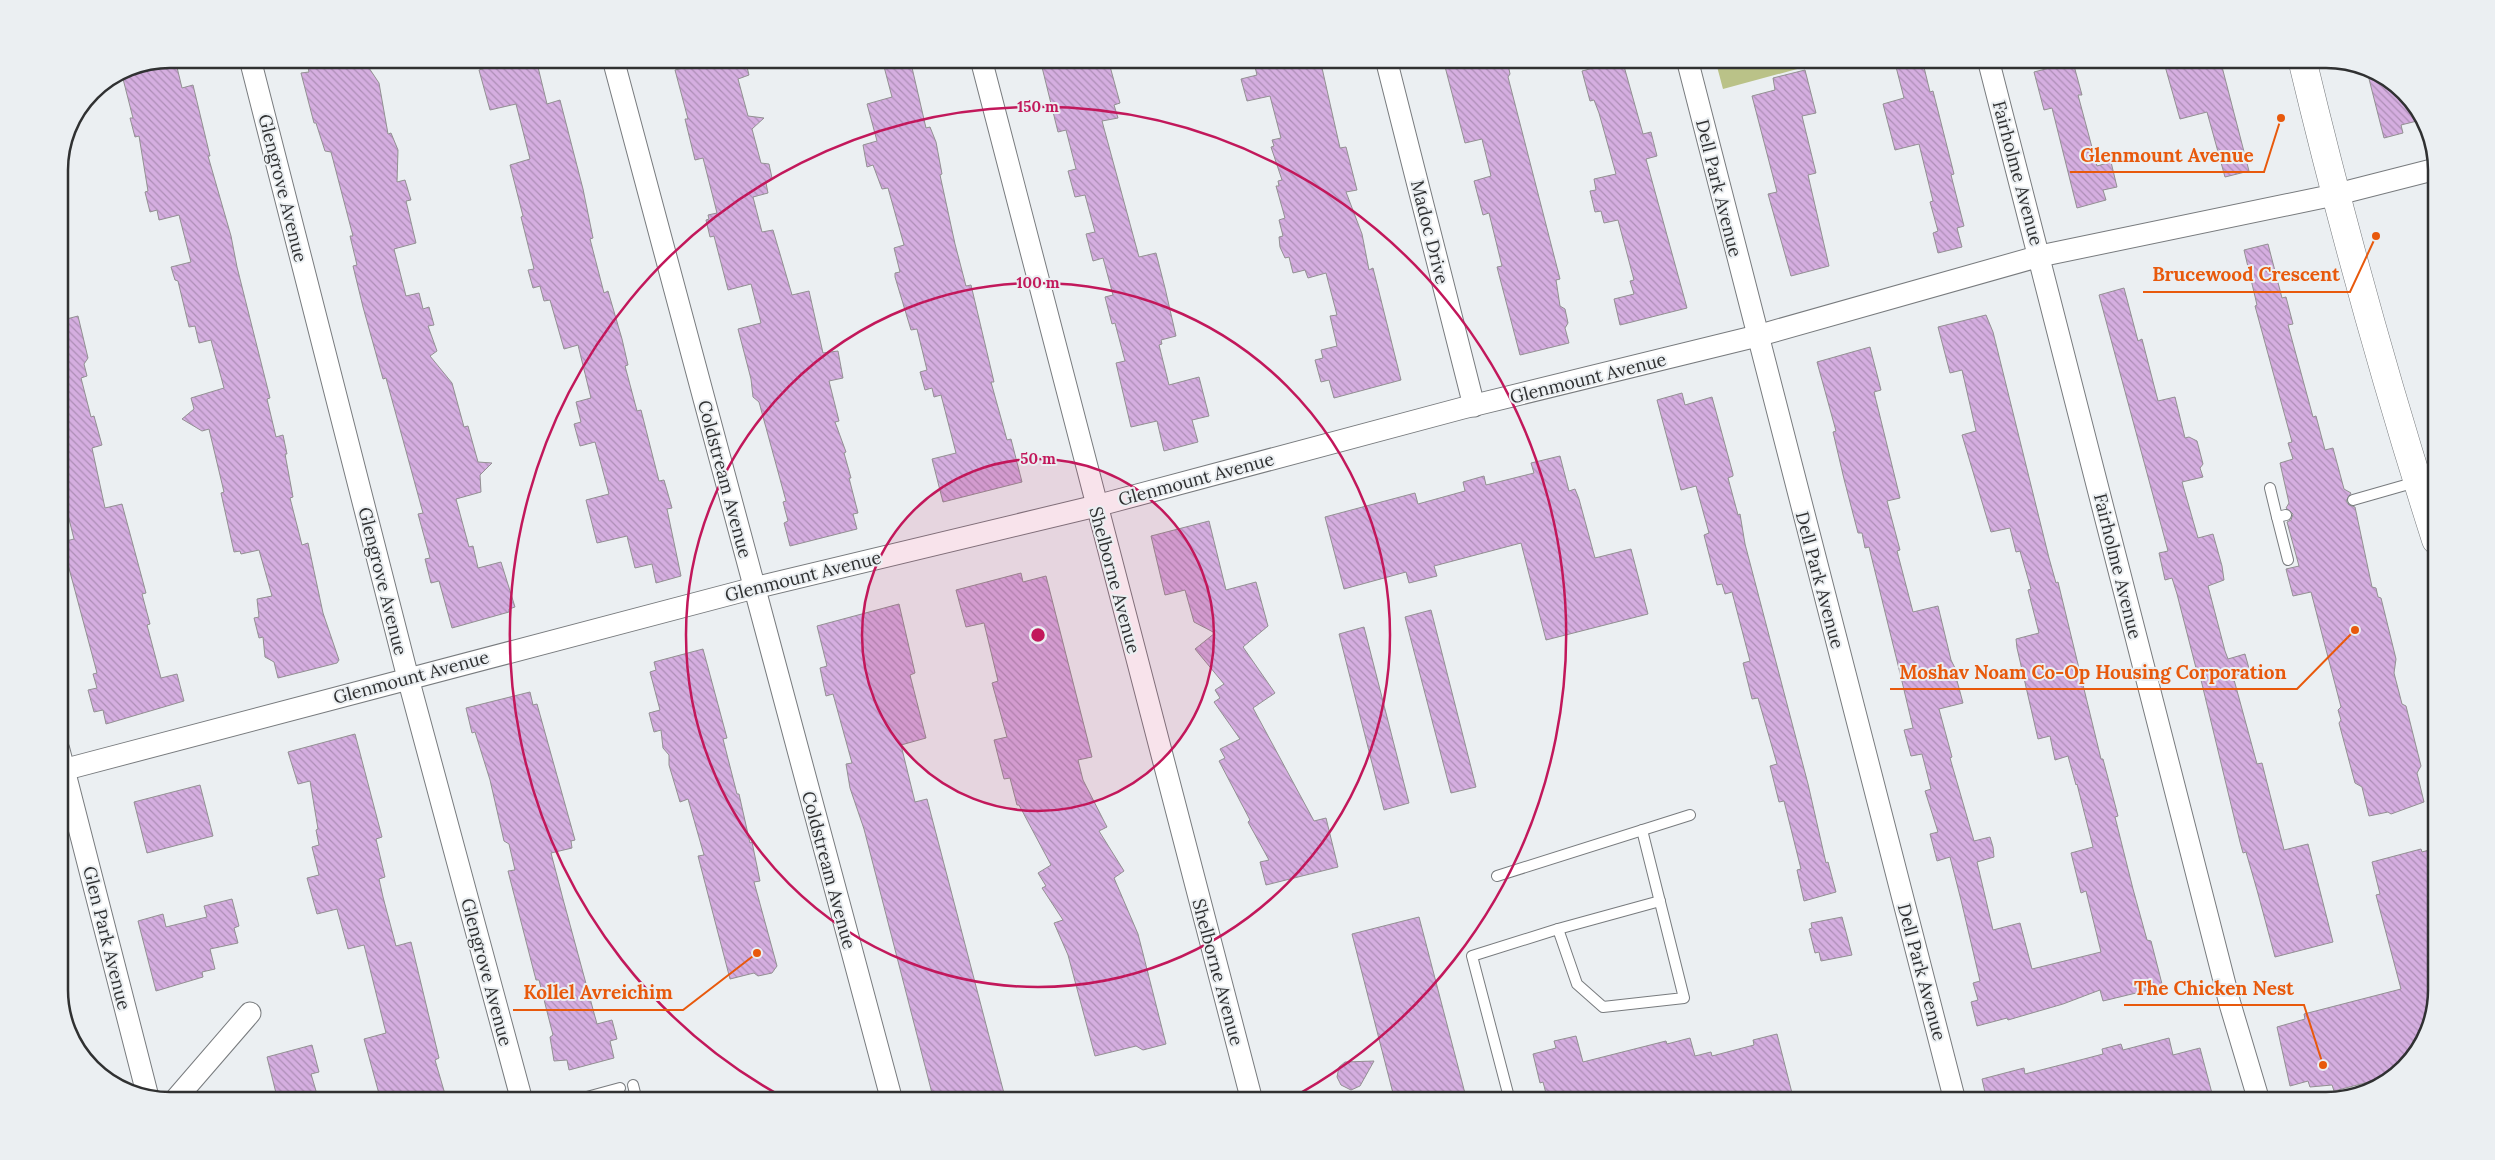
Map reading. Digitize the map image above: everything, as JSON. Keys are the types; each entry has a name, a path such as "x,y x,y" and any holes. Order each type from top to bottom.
{"main road":[{"path":"2304,68 2334,195 2427,513"}],"street":[{"name":"Glengrove Avenue","path":"252,68 408,678 520,1092"},
{"name":"Coldstream Avenue","path":"615,68 890,1092"},
{"name":"Shelborne Avenue","path":"983,68 1250,1092"},
{"name":"Madoc Drive","path":"1388,68 1474,406"},
{"name":"Dell Park Avenue","path":"1688,68 1953,1092"},
{"name":"Fairholme Avenue","path":"1990,68 2226,989 2256,1092"},
{"name":"Glenmount Avenue","path":"68,761 408,678 754,588 1096,506 1474,406 1757,336 2040,256 2334,195 2427,171"},
{"name":"Glen Park Avenue","path":"68,790 146,1090"},
{"path":"182,1092 250,1013"}],"lane":[{"path":"2354,500 2417,481"},
{"path":"2270,488 2281,516 2288,560"},
{"path":"1497,876 1690,815"},
{"path":"1558,929 1577,984 1603,1007 1684,998 1642,830"},
{"path":"1508,1092 1472,956 1558,929 1660,901"},
{"path":"633,1084 635,1092"},
{"path":"605,1092 620,1088"}],"green space":[{"path":"1717,68 1801,68 1723,89"}],"building":[{"path":"177,68 182,88 193,85 210,156 208,156 231,236 270,398 267,399 276,437 283,435 293,497 290,498 302,545 308,543 323,613 339,660 337,663 278,678 274,662 265,657 263,637 259,638 254,618 259,617 257,599 272,596 259,550 241,554 240,551 234,552 221,493 224,492 209,429 202,431 182,419 194,409 191,398 224,388 211,340 199,343 195,326 189,327 178,281 175,280 171,267 191,262 179,215 159,220 157,210 150,212 145,192 148,191 139,136 135,137 130,118 133,118 123,79 150,69"},
{"path":"308,68 369,68 379,83 388,134 391,133 398,150 397,182 405,180 411,200 406,201 416,243 394,249 406,296 419,293 423,309 429,307 434,325 428,326 437,351 430,356 452,383 464,427 468,426 478,462 492,463 480,475 481,492 456,499 469,547 473,546 478,568 501,562 515,607 509,609 509,612 452,628 439,581 431,583 425,559 430,558 418,514 423,513 386,378 383,379 363,307 353,266 357,265 350,236 353,236 331,152 325,151 316,123 314,123 301,73 309,72"},
{"path":"486,68 538,68 547,104 560,100 583,189 593,238 590,239 604,293 608,291 622,339 628,365 625,366 637,411 641,410 659,481 664,480 672,508 667,509 681,576 656,583 652,564 635,568 627,536 597,543 586,500 609,494 595,442 580,446 574,424 581,422 576,402 591,398 578,345 564,349 550,300 544,301 540,286 533,288 528,270 534,269 510,165 530,159 516,104 490,110 479,70"},
{"path":"683,68 747,68 749,75 738,79 748,116 764,118 752,129 761,163 769,164 772,178 766,183 768,193 753,197 762,232 773,230 792,295 809,291 823,353 838,351 843,378 829,381 839,421 835,422 846,452 844,453 858,513 853,514 857,529 790,546 784,523 788,521 783,502 786,501 759,402 753,397 751,379 738,329 761,323 751,284 728,290 714,236 710,237 706,220 709,219 708,215 717,213 703,158 695,160 685,119 688,119 675,70"},
{"path":"884,68 912,68 926,128 930,127 936,142 942,174 940,175 955,244 966,286 971,285 994,382 991,382 1007,440 1011,439 1022,482 943,502 932,459 956,453 941,395 934,397 932,388 925,390 920,372 927,370 917,329 911,330 895,277 895,273 900,272 894,248 904,245 888,188 882,189 873,165 867,167 863,145 877,141 867,104 892,97"},
{"path":"1042,68 1110,68 1120,103 1114,105 1118,118 1102,121 1139,257 1156,253 1165,288 1176,336 1161,340 1162,344 1159,345 1169,385 1199,377 1209,416 1192,420 1198,442 1164,451 1157,421 1131,427 1116,363 1125,361 1115,323 1112,324 1105,297 1113,295 1103,258 1093,261 1086,234 1095,232 1085,195 1075,197 1068,171 1076,169 1066,130 1058,132"},
{"path":"1255,68 1322,68 1340,148 1346,147 1357,190 1346,192 1362,234 1369,270 1373,268 1401,380 1334,398 1329,380 1321,382 1315,360 1323,358 1321,350 1337,346 1330,316 1337,315 1326,273 1308,278 1305,270 1293,273 1289,257 1285,258 1280,247 1279,237 1283,236 1279,220 1285,218 1276,186 1279,186 1278,181 1282,180 1271,147 1274,146 1272,140 1281,138 1270,96 1247,101 1241,79 1257,75"},
{"path":"1445,68 1509,68 1510,74 1508,77 1560,279 1556,280 1560,306 1565,309 1568,323 1565,328 1569,343 1520,355 1497,267 1502,266 1489,213 1483,215 1474,181 1491,176 1482,139 1465,143"},
{"path":"1593,68 1625,68 1643,134 1651,132 1657,156 1646,159 1687,308 1620,325 1614,299 1634,294 1630,281 1634,280 1618,220 1604,223 1601,211 1595,212 1590,191 1596,190 1594,179 1616,174 1599,113 1594,100 1590,101 1582,71"},
{"path":"1896,68 1924,68 1930,92 1933,91 1954,174 1951,175 1964,226 1957,228 1962,247 1938,253 1933,233 1938,231 1930,202 1933,201 1919,144 1895,150 1883,104 1904,98"},
{"path":"2050,68 2075,68 2082,95 2078,95 2097,166 2111,162 2117,187 2103,190 2106,200 2077,208 2052,108 2044,110 2034,72"},
{"path":"2166,68 2222,68 2249,171 2225,177 2207,112 2180,119"},
{"path":"1805,70 1816,113 1802,116 1816,173 1808,175 1829,266 1791,276 1768,194 1777,192 1752,96 1775,90 1773,78"},
{"path":"2369,77 2387,89 2402,102 2415,122 2401,125 2403,133 2384,138"},
{"path":"2268,244 2282,298 2286,297 2293,324 2288,325 2313,417 2316,416 2325,450 2333,448 2344,489 2351,493 2346,501 2349,505 2355,507 2372,587 2376,588 2378,597 2381,598 2396,659 2394,673 2402,704 2406,706 2421,766 2417,773 2424,802 2391,814 2388,812 2369,816 2362,787 2355,783 2339,723 2341,720 2338,710 2341,707 2311,592 2293,596 2286,569 2299,566 2287,522 2291,520 2293,514 2286,508 2289,503 2280,463 2293,459 2288,443 2292,442 2255,306 2257,305 2244,250"},
{"path":"2124,288 2138,341 2142,339 2158,401 2175,397 2185,438 2189,437 2197,441 2203,464 2200,468 2203,477 2182,482 2198,538 2213,534 2222,566 2224,580 2208,586 2225,651 2228,659 2245,654 2250,672 2233,676 2257,764 2262,763 2284,850 2308,844 2333,942 2275,957 2246,852 2243,853 2240,842 2199,672 2197,672 2177,594 2172,578 2165,580 2159,553 2168,551 2099,295"},
{"path":"1986,315 1993,332 2049,558 2056,583 2058,582 2101,759 2103,759 2118,816 2115,817 2133,889 2147,940 2151,941 2162,984 2161,987 2103,1001 2100,990 2063,1004 2008,1020 2007,1018 1977,1026 1971,1002 1978,1000 1973,983 1980,981 1961,900 1950,857 1937,861 1930,834 1938,832 1925,791 1931,789 1922,754 1911,756 1904,730 1913,728 1900,673 1869,547 1865,548 1862,533 1858,533 1833,432 1836,431 1817,362 1870,347 1881,390 1874,392 1900,498 1887,501 1900,550 1897,551 1913,612 1938,606 1951,660 1958,674 1956,677 1963,703 1939,709 1952,757 1950,758 1974,841 1990,837 1993,847 1994,857 1977,862 1993,930 2020,923 2032,969 2101,952 2086,891 2081,893 2071,853 2093,847 2077,784 2068,756 2055,760 2050,736 2038,739 2017,648 2016,639 2039,633 2028,590 2031,589 2020,551 2016,552 2010,528 1991,532 1962,435 1976,431 1962,370 1950,373 1938,327"},
{"path":"78,316 88,358 84,364 87,376 81,378 91,417 94,416 102,445 92,448 105,508 122,504 146,593 142,594 150,624 147,625 161,678 177,674 184,701 106,724 103,710 94,712 88,690 97,688 93,674 97,673 68,564 68,540 74,539 68,515 68,319"},
{"path":"1682,393 1685,405 1712,397 1733,474 1733,476 1728,478 1738,515 1740,514 1745,544 1808,784 1826,863 1828,862 1836,892 1804,901 1797,870 1801,869 1784,801 1779,802 1770,766 1777,764 1758,698 1752,699 1743,663 1750,661 1732,592 1725,594 1722,584 1717,585 1704,535 1709,533 1696,486 1681,490 1657,400"},
{"path":"1560,456 1569,491 1575,489 1579,499 1595,558 1631,549 1648,614 1546,640 1521,543 1434,566 1437,576 1409,583 1406,572 1344,589 1325,517 1415,493 1418,504 1465,491 1463,482 1484,476 1486,485 1534,473 1531,463"},
{"path":"1209,521 1226,590 1256,582 1268,626 1243,647 1275,693 1253,708 1314,821 1326,818 1338,867 1266,885 1260,862 1269,860 1248,822 1250,820 1219,761 1225,758 1220,749 1240,739 1214,702 1220,698 1215,690 1224,684 1195,649 1215,633 1194,622 1185,590 1165,595 1151,536"},
{"path":"1021,573 1023,582 1046,576 1092,757 1078,760 1083,780 1107,827 1099,831 1124,871 1114,878 1138,934 1166,1044 1143,1050 1136,1046 1095,1056 1068,955 1054,923 1063,920 1042,888 1046,886 1038,873 1051,865 1019,805 1017,805 1010,778 1004,779 994,740 1007,737 992,683 998,681 984,623 966,627 956,590"},
{"path":"899,604 915,673 910,675 926,738 901,745 915,802 927,799 1004,1092 932,1092 864,829 850,788 846,764 852,763 833,694 826,696 820,668 827,666 817,626"},
{"path":"1431,610 1476,787 1451,793 1405,617"},
{"path":"1364,627 1409,803 1384,810 1339,634"},
{"path":"703,649 727,738 723,739 737,794 739,794 750,843 752,842 760,881 754,882 777,966 772,973 758,976 754,973 730,979 698,856 704,855 688,799 680,802 669,765 669,755 663,748 661,730 654,732 649,713 660,710 650,672 656,670 654,662"},
{"path":"530,692 533,705 537,704 575,840 571,841 572,848 551,853 597,1024 612,1020 617,1039 610,1041 614,1058 569,1070 567,1060 554,1061 550,1037 553,1035 539,980 536,980 508,871 515,870 509,844 504,841 490,780 475,732 472,733 466,708"},
{"path":"355,734 382,837 376,839 385,877 379,879 383,897 396,946 411,942 439,1058 435,1060 444,1092 379,1092 364,1039 386,1033 364,945 348,949 337,909 317,914 307,878 319,875 312,847 319,845 310,781 298,784 288,752"},
{"path":"200,785 213,836 147,853 134,802"},
{"path":"2421,849 2422,852 2428,850 2428,990 2426,1010 2414,1041 2393,1067 2371,1081 2334,1091 2332,1085 2310,1087 2308,1081 2290,1086 2277,1027 2305,1019 2304,1014 2401,989 2376,895 2380,894 2372,862"},
{"path":"232,899 239,926 234,928 238,943 210,949 215,969 202,972 203,977 156,991 138,921 163,914 166,927 207,917 204,906"},
{"path":"1419,917 1465,1092 1393,1092 1352,934"},
{"path":"1842,917 1852,955 1821,961 1819,952 1815,953 1809,929 1812,928 1811,923"},
{"path":"1777,1034 1792,1092 1546,1092 1543,1082 1540,1083 1533,1054 1556,1048 1554,1041 1576,1036 1583,1062 1666,1041 1667,1044 1690,1038 1695,1056 1711,1052 1712,1056 1754,1045 1753,1040"},
{"path":"2169,1038 2173,1055 2200,1048 2212,1092 1985,1092 1982,1079 2024,1068 2025,1074 2103,1054 2102,1049 2121,1044 2123,1050"},
{"path":"312,1045 319,1072 311,1074 316,1092 276,1092 267,1057"},
{"path":"1374,1061 1360,1086 1351,1090 1341,1085 1337,1077 1339,1067 1345,1062"}],"place":[{"name":"Glenmount Avenue","path":"2281,118"},
{"name":"Brucewood Crescent","path":"2376,236"},
{"name":"Moshav Noam Co-Op Housing Corporation","path":"2355,630"},
{"name":"Kollel Avreichim","path":"757,953"},
{"name":"The Chicken Nest","path":"2323,1065"}]}
